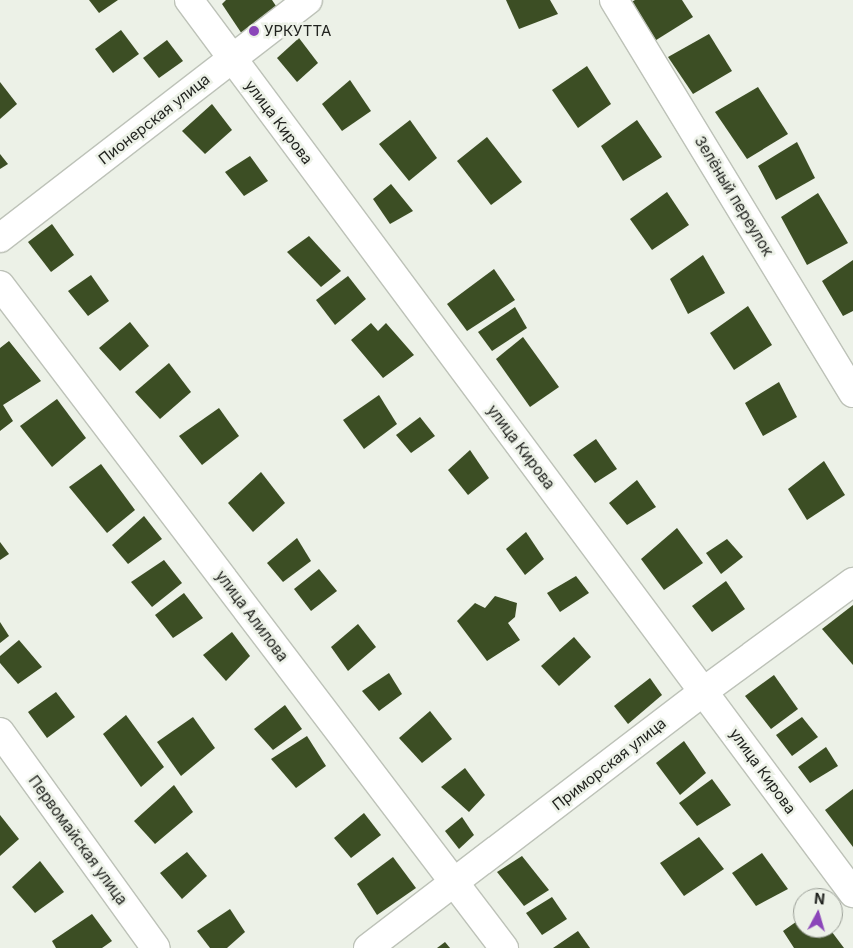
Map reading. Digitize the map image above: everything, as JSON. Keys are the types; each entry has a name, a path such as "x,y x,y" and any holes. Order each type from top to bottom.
{"street":[{"name":"улица Кирова","path":"189,0 853,893"},
{"name":"Пионерская улица","path":"0,238 308,0"},
{"name":"Зелёный переулок","path":"614,0 853,393"},
{"name":"улица Алилова","path":"0,285 504,948"},
{"name":"Приморская улица","path":"368,948 704,691 853,582"},
{"name":"Первомайская улица","path":"0,732 156,948"}],"building":[{"path":"89,0 118,0 99,13"},
{"path":"226,0 272,0 280,12 244,37 222,4"},
{"path":"506,0 550,0 558,14 519,29"},
{"path":"635,0 682,0 693,17 653,42 630,3"},
{"path":"121,30 139,54 113,73 95,49"},
{"path":"709,34 732,71 693,94 668,57"},
{"path":"299,38 318,63 297,82 277,58"},
{"path":"167,40 183,61 159,78 143,58"},
{"path":"587,66 611,104 578,128 552,90"},
{"path":"350,80 371,111 342,131 322,104"},
{"path":"0,82 17,104 0,119"},
{"path":"758,87 788,134 747,159 715,112"},
{"path":"212,104 232,130 205,154 182,131"},
{"path":"410,120 437,158 409,181 379,144"},
{"path":"637,120 662,157 623,181 601,146"},
{"path":"487,137 522,182 491,205 457,161"},
{"path":"797,142 815,178 776,200 758,166"},
{"path":"0,154 8,164 0,169"},
{"path":"250,156 268,181 244,196 225,172"},
{"path":"391,184 413,211 390,224 373,199"},
{"path":"667,192 689,225 652,250 630,219"},
{"path":"818,193 848,243 807,265 781,217"},
{"path":"52,224 74,255 51,272 28,242"},
{"path":"309,236 341,271 321,287 287,252"},
{"path":"703,255 725,293 688,314 670,279"},
{"path":"853,260 853,311 843,316 822,281"},
{"path":"494,269 515,300 467,331 447,304"},
{"path":"91,275 109,301 88,316 68,291"},
{"path":"348,276 366,299 335,325 316,300"},
{"path":"748,306 772,345 734,370 710,333"},
{"path":"515,307 527,328 492,351 478,332"},
{"path":"130,322 149,346 120,371 99,348"},
{"path":"371,323 378,331 386,323 414,355 383,378 351,340"},
{"path":"523,337 559,387 530,407 496,359"},
{"path":"9,341 41,381 3,405 13,421 0,431 0,348"},
{"path":"169,363 191,392 160,419 135,392"},
{"path":"779,382 797,417 763,436 745,403"},
{"path":"379,395 397,424 364,449 343,420"},
{"path":"57,399 86,438 52,467 20,426"},
{"path":"219,408 239,436 202,465 179,436"},
{"path":"420,417 435,436 411,453 396,435"},
{"path":"596,439 617,469 595,483 573,455"},
{"path":"470,450 489,478 468,495 448,470"},
{"path":"824,461 845,495 807,520 788,489"},
{"path":"101,464 135,510 107,533 69,487"},
{"path":"261,472 285,503 253,532 228,503"},
{"path":"637,480 656,507 627,525 609,503"},
{"path":"144,516 162,539 128,564 112,545"},
{"path":"677,528 703,563 664,590 641,559"},
{"path":"526,532 544,559 525,575 506,549"},
{"path":"297,538 311,561 283,582 267,563"},
{"path":"727,539 743,557 721,574 706,553"},
{"path":"0,542 9,554 0,560"},
{"path":"164,560 182,583 152,607 131,582"},
{"path":"319,569 337,591 311,611 294,589"},
{"path":"576,576 589,593 560,612 547,593"},
{"path":"726,581 745,609 712,632 692,606"},
{"path":"184,593 203,618 173,638 155,615"},
{"path":"495,596 517,603 515,617 508,623 520,640 487,661 457,621 475,603 485,608"},
{"path":"853,605 853,665 822,629"},
{"path":"0,622 9,636 0,643"},
{"path":"358,624 376,647 348,671 331,647"},
{"path":"232,632 250,656 226,681 203,655"},
{"path":"574,637 591,657 559,686 541,666"},
{"path":"19,640 42,667 18,684 0,663 0,656"},
{"path":"389,673 402,694 379,711 362,691"},
{"path":"774,675 798,709 771,729 745,696"},
{"path":"650,678 662,695 628,724 614,706"},
{"path":"56,692 75,717 47,738 28,712"},
{"path":"285,705 302,729 273,750 254,729"},
{"path":"430,711 452,739 422,763 399,738"},
{"path":"126,715 164,767 141,787 103,734"},
{"path":"193,717 215,748 181,776 157,742"},
{"path":"802,717 818,737 792,756 776,735"},
{"path":"307,736 326,766 296,788 271,759"},
{"path":"684,741 706,773 680,795 656,763"},
{"path":"826,747 838,766 810,783 798,767"},
{"path":"465,768 485,795 469,812 441,787"},
{"path":"712,779 731,805 697,826 679,803"},
{"path":"174,785 193,812 155,844 134,821"},
{"path":"853,789 853,847 825,810"},
{"path":"364,813 381,835 351,858 334,838"},
{"path":"0,815 19,839 0,856"},
{"path":"462,817 474,835 459,849 445,831"},
{"path":"699,837 724,869 684,896 660,863"},
{"path":"187,852 207,876 182,899 160,873"},
{"path":"762,853 788,889 756,906 732,873"},
{"path":"522,856 549,890 524,906 497,872"},
{"path":"393,857 416,888 377,915 357,884"},
{"path":"40,861 64,892 35,913 12,887"},
{"path":"552,897 567,919 542,935 526,913"},
{"path":"230,909 245,932 227,948 210,948 197,931"},
{"path":"92,914 112,941 102,948 56,948 52,941"},
{"path":"793,924 793,938 836,938 844,948 794,948 783,931"},
{"path":"578,931 590,948 553,948"},
{"path":"445,942 450,948 437,948"}],"place":[{"name":"УРКУТТА","path":"254,31"}]}
